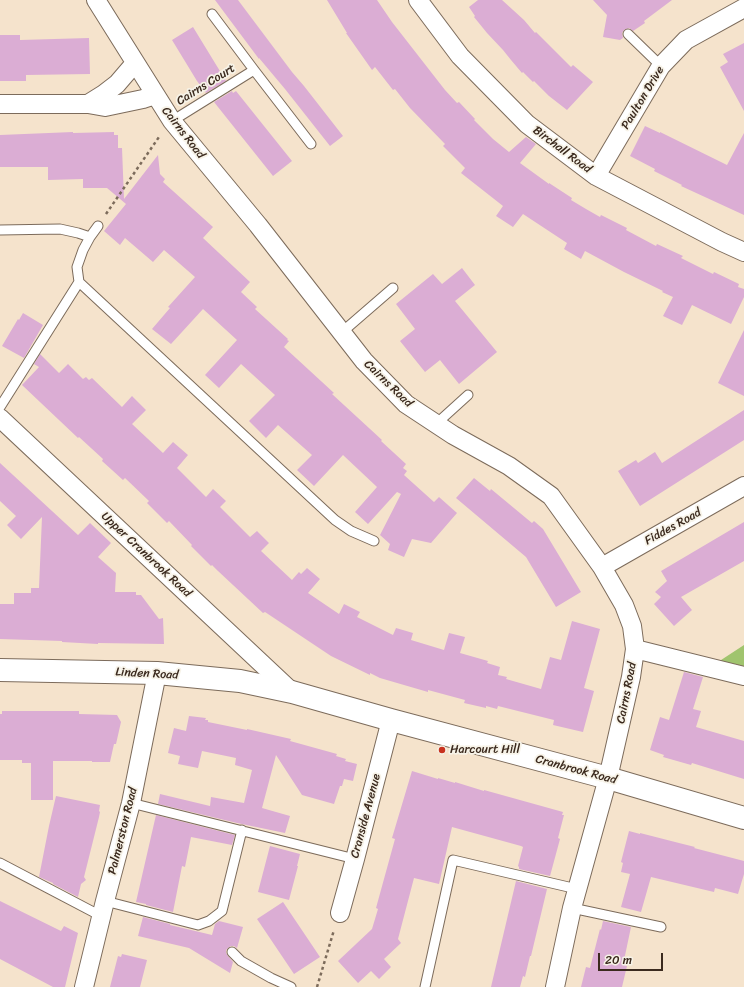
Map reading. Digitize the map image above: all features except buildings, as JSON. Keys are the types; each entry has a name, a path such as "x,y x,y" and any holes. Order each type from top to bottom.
{"main road":[{"name":"Linden Road","path":"0,670 157,673 240,681 292,692"},
{"name":"Cranbrook Road","path":"292,692 608,778 744,818"}],"street":[{"name":"Cairns Road","path":"96,0 172,121 258,225 364,361 406,404 452,435 509,466 551,496 602,567 624,605 632,626 635,649 632,677 608,778"},
{"name":"Birchall Road","path":"418,0 460,56 528,124 596,176 744,252"},
{"name":"Paulton Drive","path":"596,176 661,66 686,40 744,8"},
{"path":"88,104 117,84 135,63"},
{"path":"0,104 88,104 105,107 155,95"},
{"name":"Upper Cranbrook Road","path":"0,418 292,692"},
{"name":"Fiddes Road","path":"602,567 744,486"},
{"path":"635,649 744,676"},
{"name":"Palmerston Road","path":"84,987 131,803 157,673"},
{"name":"Cranside Avenue","path":"340,913 391,720"},
{"path":"555,987 572,908 608,778"}],"lane":[{"name":"Cairns Court","path":"212,14 311,144"},
{"path":"628,34 661,66"},
{"name":"Cairns Court","path":"172,121 254,70"},
{"path":"98,226 83,250 77,267 79,282 335,520 350,531 374,541"},
{"path":"0,230 60,229 90,237"},
{"path":"0,407 79,282"},
{"path":"341,333 394,288"},
{"path":"436,424 468,395"},
{"path":"131,803 355,859"},
{"path":"0,863 103,908 198,925 209,922 222,911 242,830"},
{"path":"425,987 454,860 577,889"},
{"path":"572,908 661,927"},
{"path":"232,952 241,961 271,978 291,987"}],"path":[{"path":"98,226 172,121"},
{"path":"317,987 331,942"}],"green space":[{"path":"744,645 744,668 718,662"}],"place":[{"name":"Harcourt Hill","path":"442,750"}]}
